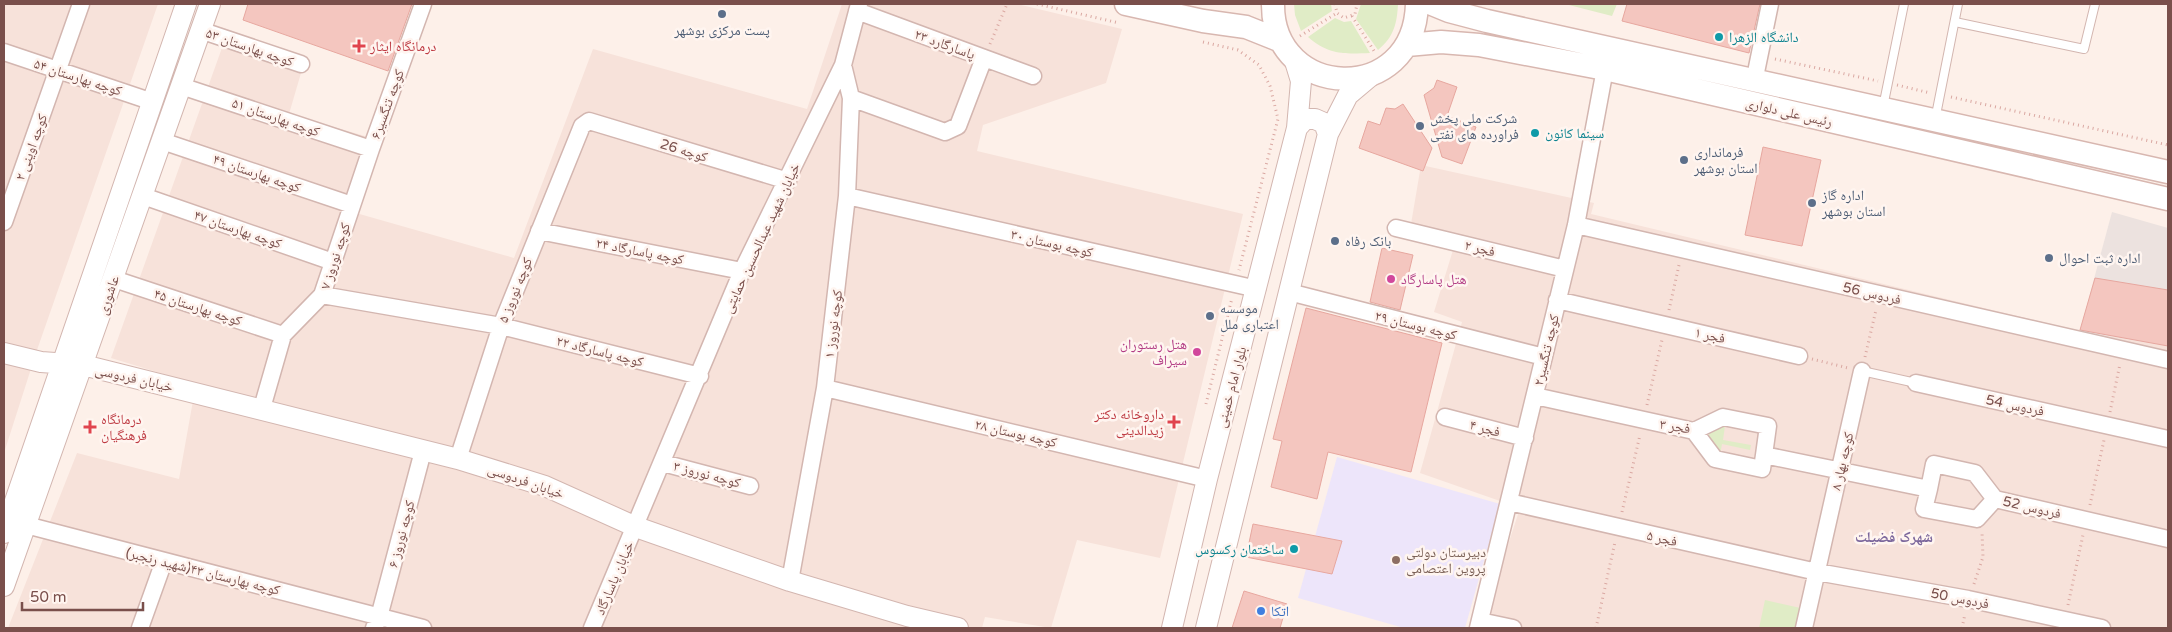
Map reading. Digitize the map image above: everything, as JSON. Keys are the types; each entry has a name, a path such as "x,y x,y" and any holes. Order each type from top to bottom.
{"main road":[{"path":"1201,31 1220,4"},
{"path":"1273,4 1273,18 1295,42 1311,71 1331,78 1352,79 1375,60 1391,64 1408,45 1416,22 1417,4"},
{"name":"رئیس علی دلواری","path":"1432,4 1448,11 1487,22 2168,172"},
{"path":"1125,14 1201,31 1246,27 1295,42"},
{"path":"1479,45 1474,41 1475,28 1487,22"},
{"name":"رئیس علی دلواری","path":"1408,45 1441,42 1479,45 1605,70 2168,199"}],"street":[{"name":"کوچه اوینی ۲","path":"4,222 81,4"},
{"name":"عاشوری","path":"4,533 186,4"},
{"name":"عاشوری","path":"4,586 210,4"},
{"name":"کوچه تنگسیر۶","path":"352,205 370,149 423,4"},
{"path":"1754,82 1770,4"},
{"name":"پاسارگارد ۲۳","path":"858,7 1034,76"},
{"name":"خیابان شهید عبدالحسین حمایتی","path":"636,527 742,271 788,181 843,65 858,7"},
{"name":"کوچه بهارستان ۵۳","path":"200,30 301,64"},
{"name":"بلوار امام خمینی","path":"1172,628 1207,479 1297,128 1301,81 1295,42"},
{"name":"کوچه بهارستان ۵۴","path":"4,52 153,102"},
{"path":"851,98 944,132 952,130 958,126 984,58"},
{"path":"1206,628 1328,134 1348,95 1375,60"},
{"name":"کوچه نوروز ۱","path":"790,581 825,388 848,196 851,98 843,65"},
{"name":"کوچه تنگسیر۲","path":"1479,624 1576,225 1605,70"},
{"name":"کوچه بهارستان ۵۱","path":"181,86 370,149"},
{"path":"1297,128 1305,119 1315,118 1324,123 1328,134"},
{"name":"کوچه 26","path":"582,126 589,121 788,181"},
{"name":"کوچه نوروز ۵","path":"458,458 501,326 582,126"},
{"name":"کوچه بهارستان ۴۹","path":"162,142 352,205"},
{"name":"کوچه بهارستان ۴۷","path":"143,196 333,262"},
{"name":"کوچه بوستان ۳۰","path":"848,196 1256,290"},
{"name":"کوچه نوروز ۷","path":"262,408 283,335 322,296 352,205"},
{"name":"فردوس 56","path":"1576,225 2168,360"},
{"name":"فجر ۲","path":"1396,228 1565,269"},
{"name":"کوچه پاسارگاد ۲۴","path":"539,231 742,271"},
{"name":"کوچه بهارستان ۴۵","path":"114,279 283,335"},
{"name":"کوچه بوستان ۲۹","path":"1289,292 1544,357"},
{"name":"کوچه پاسارگاد ۲۲","path":"322,296 501,326 700,376"},
{"name":"فجر ۱","path":"1558,300 1799,356"},
{"name":"خیابان فردوسی","path":"4,354 83,366 262,408 423,451 458,458 545,486 636,527 904,622 958,628"},
{"name":"کوچه بهار ۸","path":"1804,628 1862,371"},
{"name":"فردوس 54","path":"1916,383 2168,439"},
{"name":"کوچه بوستان ۲۸","path":"825,388 1207,479"},
{"name":"فجر ۳","path":"1535,396 1694,431 1723,417 1768,426 1764,455"},
{"name":"فجر ۴","path":"1444,417 1524,438"},
{"path":"1694,431 1716,459 1762,469 1764,455 1929,489 1924,509 1977,519 1995,499"},
{"name":"کوچه نوروز ۶","path":"377,622 423,451"},
{"name":"کوچه نوروز ۳","path":"663,463 750,486"},
{"name":"فردوس 52","path":"1929,489 1934,464 1975,473 1995,499 2168,539"},
{"name":"فجر ۵","path":"1509,502 1817,572"},
{"name":"کوچه بهارستان ۴۳(شهید رنجبر)","path":"26,525 164,561 377,622 423,628"},
{"name":"خیابان پاسارگاد","path":"592,628 636,527"},
{"path":"140,628 164,561"},
{"name":"فردوس 50","path":"1817,572 1968,599 2102,628"},
{"path":"1479,624 1513,628"}],"lane":[{"path":"1883,110 1904,4"},
{"path":"1935,121 1958,4"},
{"path":"1955,22 2084,49 2095,4"},
{"name":"فردوس 54","path":"1862,371 1916,383"}],"path":[{"path":"984,58 1007,4"},
{"path":"1037,4 1125,14"},
{"path":"1335,4 1337,13 1344,18 1352,16 1357,10 1357,4"},
{"path":"1295,42 1337,13"},
{"path":"1352,16 1375,60"},
{"path":"1201,31 1238,50 1259,64 1270,86 1278,119 1204,410"},
{"path":"1759,56 2168,145"},
{"path":"1799,356 1862,371 1879,294"},
{"path":"1968,599 1983,557 1983,534 1977,519"},
{"path":"2065,620 2087,520"}],"shaded area":[{"path":"4,4 158,4 37,350 4,453"},
{"path":"842,4 1017,4 1122,29 1106,83 983,125 977,151 1243,214 1160,558 1077,540 1051,628 985,617 982,628 8,628 77,453 179,479 196,384 111,358 223,45 301,73 289,114 382,141 356,213 514,258 593,49 807,109"},
{"path":"1421,165 1594,203 1591,214 2080,331 2168,346 2168,628 1481,628 1520,508 1420,473 1462,322 1434,312 1457,237 1411,224"},
{"path":"2112,212 2168,228 2168,346 2080,331"},
{"name":"دبیرستان دولتی پروین اعتصامی","path":"1337,457 1500,504 1465,628 1404,628 1298,598"}],"green space":[{"path":"1294,4 1331,4 1332,11 1301,31 1295,15"},
{"path":"1361,4 1398,4 1394,29 1388,40 1378,50 1356,19"},
{"path":"1565,4 1617,4 1612,16"},
{"path":"1335,18 1344,22 1351,21 1370,53 1337,52 1323,47 1308,37"},
{"path":"1722,425 1725,426 1723,440 1751,445 1750,450 1722,444 1720,455 1707,441 1710,431"},
{"path":"1765,600 1805,609 1801,628 1759,628"}],"building":[{"name":"درمانگاه ایثار","path":"248,4 412,4 388,71 243,20"},
{"name":"دانشگاه الزهرا","path":"1627,4 1760,4 1749,53 1622,21"},
{"path":"1437,80 1457,87 1447,116 1476,127 1462,164 1442,157 1424,95 1434,88"},
{"path":"1403,104 1432,148 1423,171 1359,148 1368,121 1380,125 1386,108 1395,109"},
{"path":"1763,147 1821,160 1802,246 1745,235"},
{"name":"هتل پاسارگاد","path":"1382,248 1413,255 1400,310 1370,302"},
{"path":"2095,278 2168,290 2168,346 2080,330"},
{"path":"1306,308 1442,343 1411,472 1328,452 1317,499 1271,487 1282,441 1273,439"},
{"name":"ساختمان رکسوس","path":"1253,524 1342,541 1332,574 1246,557"},
{"name":"اتکا","path":"1244,591 1287,604 1280,628 1232,628"}],"place":[{"name":"پست مرکزی بوشهر","path":"722,14"},
{"name":"دانشگاه الزهرا","path":"1719,37"},
{"name":"درمانگاه ایثار","path":"359,46"},
{"name":"شرکت ملی پخش فراورده های نفتی","path":"1420,126"},
{"name":"سینما کانون","path":"1535,133"},
{"name":"فرمانداری استان بوشهر","path":"1684,160"},
{"name":"اداره گاز استان بوشهر","path":"1812,203"},
{"name":"بانک رفاه","path":"1335,241"},
{"name":"اداره ثبت احوال","path":"2049,258"},
{"name":"هتل پاسارگاد","path":"1391,279"},
{"name":"موسسه اعتباری ملل","path":"1210,316"},
{"name":"هتل رستوران سیراف","path":"1197,352"},
{"name":"داروخانه دکتر زیدالدینی","path":"1174,422"},
{"name":"درمانگاه فرهنگیان","path":"90,427"},
{"name":"ساختمان رکسوس","path":"1294,549"},
{"name":"دبیرستان دولتی پروین اعتصامی","path":"1396,560"},
{"name":"اتکا","path":"1261,611"}],"district":[{"name":"شهرک فضیلت","path":"1894,537"}]}
